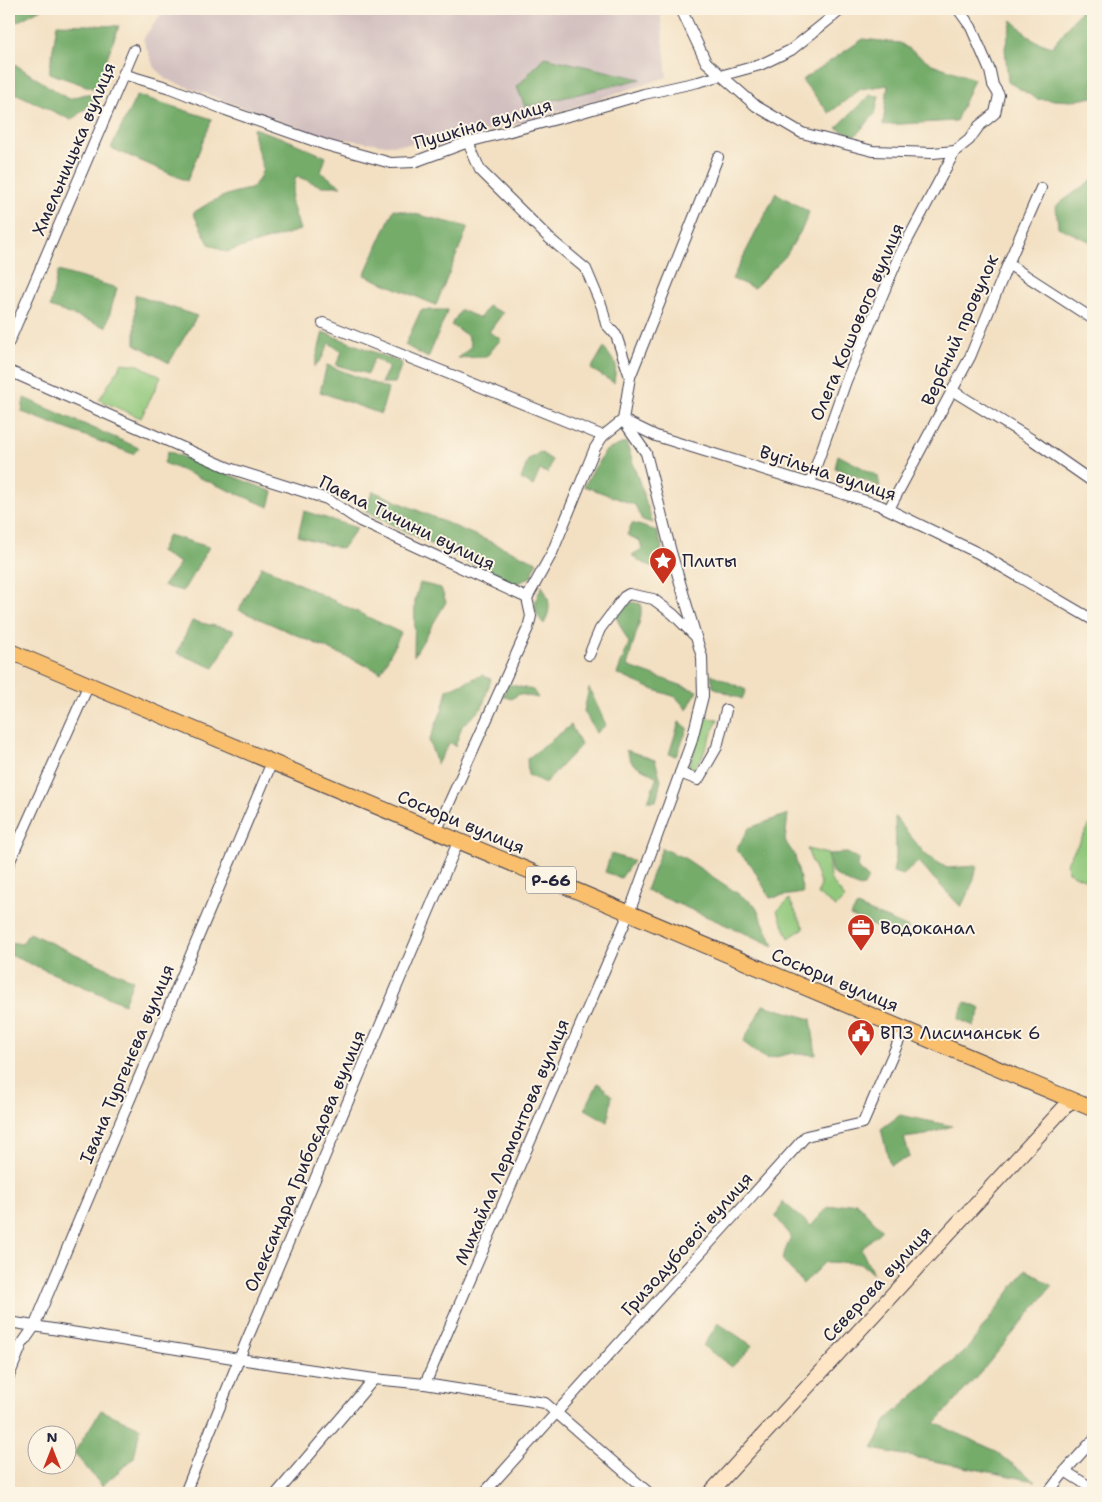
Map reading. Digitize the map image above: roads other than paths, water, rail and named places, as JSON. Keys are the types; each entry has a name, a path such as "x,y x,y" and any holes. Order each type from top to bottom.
{"main road":[{"name":"Сосюри вулиця","path":"9,651 1093,1109"},
{"name":"Сєверова вулиця","path":"710,1493 1071,1100"}],"street":[{"path":"681,9 706,62 756,106 802,133 873,150 932,153 955,150 969,140 979,126 995,113 999,95 971,27 958,9"},
{"name":"Пушкіна вулиця","path":"123,74 170,88 326,145 392,163 414,162 468,142 644,94 721,76 760,64 791,50 842,9"},
{"name":"Хмельницька вулиця","path":"9,342 134,50"},
{"path":"468,142 480,170 550,239 586,269 602,308 606,324 616,335 630,377"},
{"name":"Олега Кошового вулиця","path":"810,483 846,381 899,256 955,150"},
{"path":"436,832 528,628 531,616 527,598 552,553 595,448 603,436 623,420 630,377 718,156"},
{"name":"Вербний провулок","path":"889,509 970,357 1041,188"},
{"path":"1008,264 1093,319"},
{"path":"323,323 603,436"},
{"name":"Павла Тичини вулиця","path":"9,371 229,468 327,499 360,521 527,598"},
{"path":"953,391 1031,439 1093,482"},
{"name":"Вугільна вулиця","path":"623,420 656,436 879,504 978,553 1093,620"},
{"name":"Михайла Лермонтова вулиця","path":"425,1384 629,913 691,743 703,696 702,657 671,552 646,453 623,420"},
{"path":"589,655 600,629 624,597 629,594 653,599 673,614 696,636"},
{"path":"9,863 89,684"},
{"path":"680,773 698,780 717,747 726,710"},
{"name":"Івана Тургенєва вулиця","path":"9,1376 22,1344 34,1327 272,762"},
{"name":"Олександра Грибоєдова вулиця","path":"185,1493 239,1359 458,842"},
{"name":"Гризодубової вулиця","path":"484,1493 806,1136 863,1123 904,1029"},
{"path":"9,1322 239,1359 374,1379 425,1384 545,1403 649,1493"},
{"path":"276,1493 374,1379"},
{"path":"1048,1493 1093,1440"},
{"path":"1065,1471 1093,1489"}],"place":[{"name":"Плиты","path":"663,585"},
{"name":"Водоканал","path":"861,952"},
{"name":"ВПЗ Лисичанськ 6","path":"861,1057"}]}
